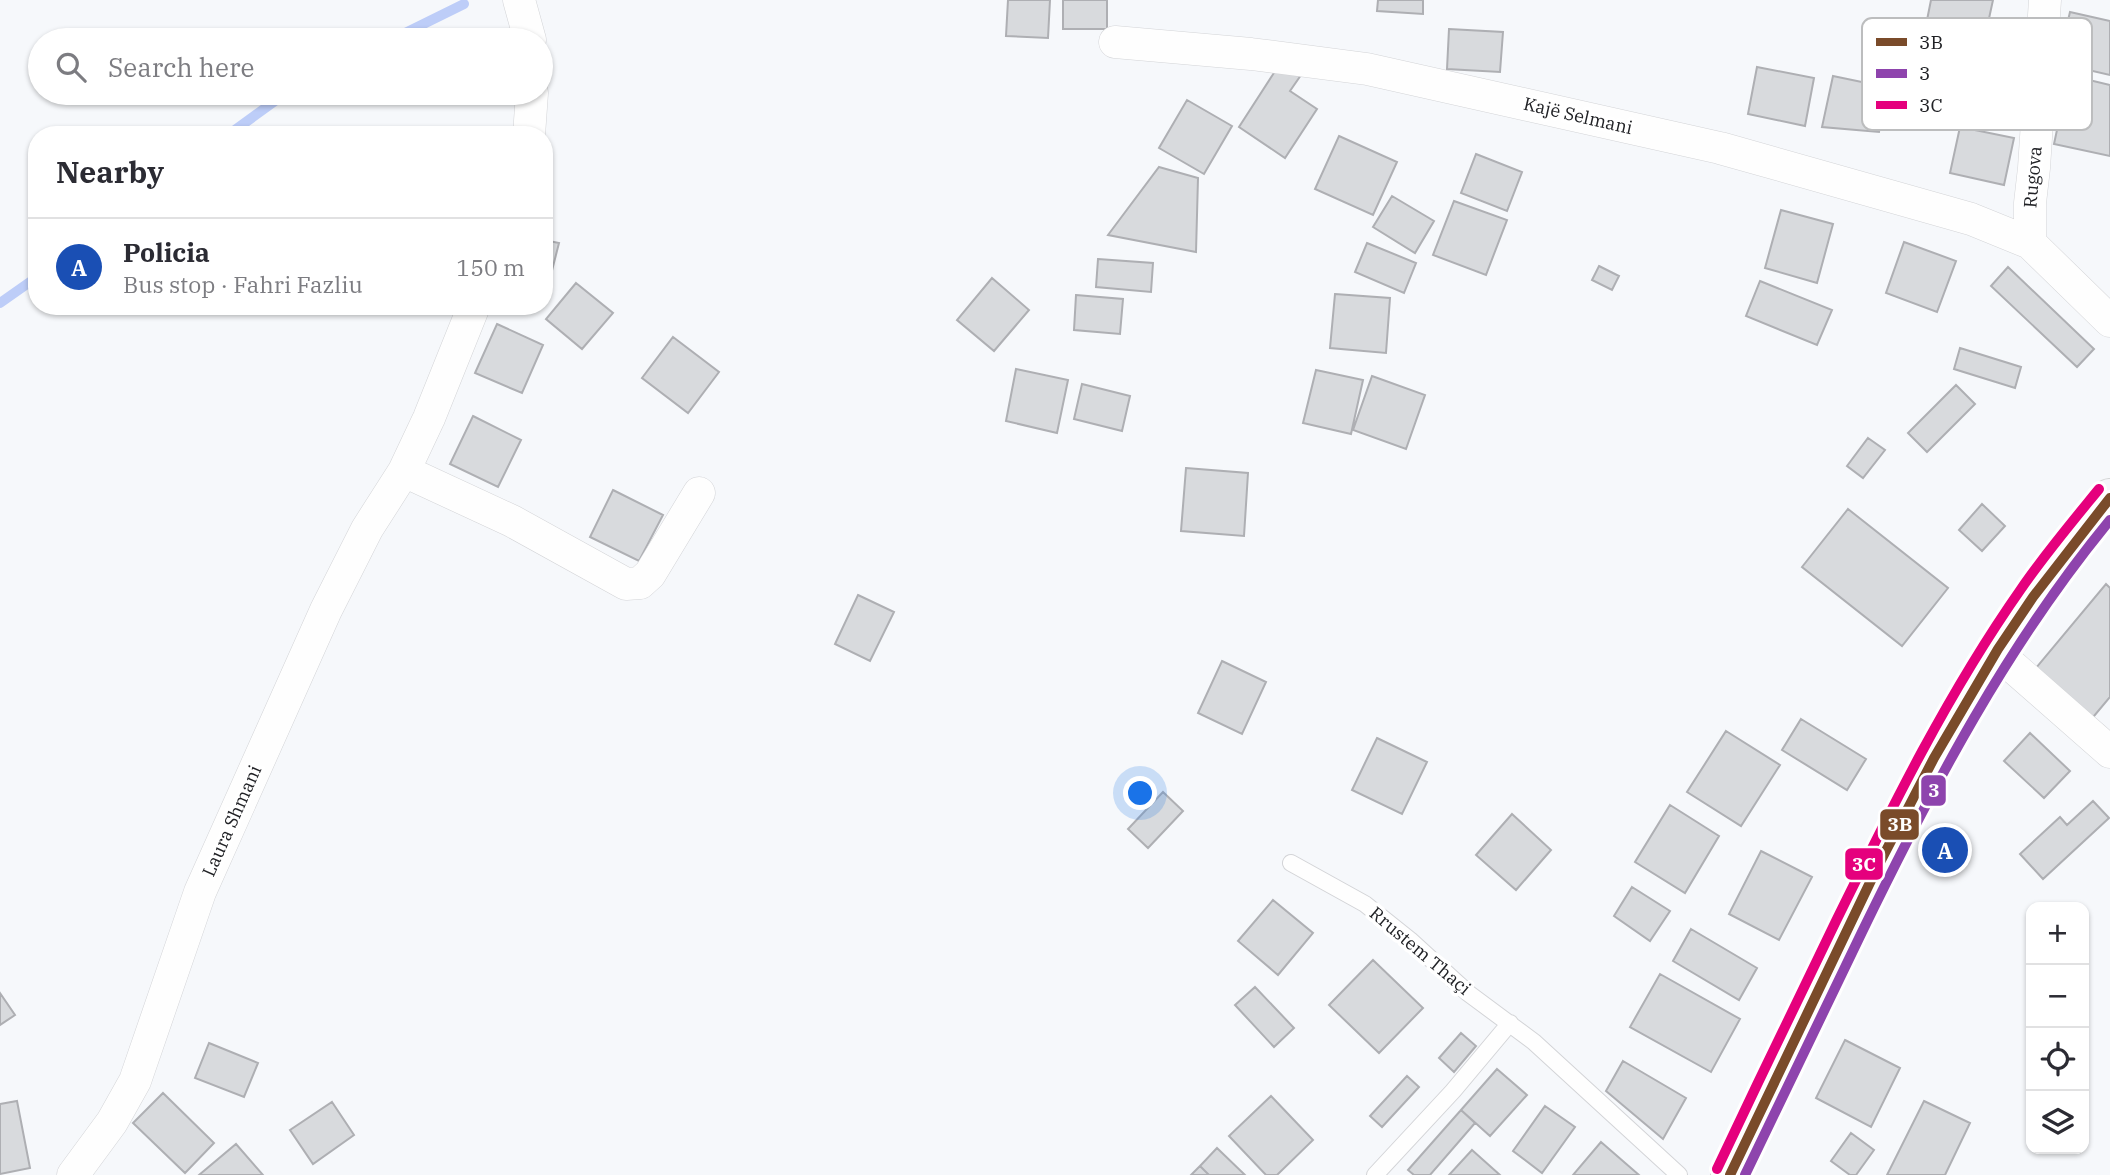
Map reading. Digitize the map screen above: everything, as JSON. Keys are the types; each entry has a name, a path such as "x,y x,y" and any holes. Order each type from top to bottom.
{"main road":[{"path":"1730,1175 1900,819 1939,748 1996,652 2054,568 2110,498"}],"street":[{"name":"Rugova","path":"2044,18 2045,0"},
{"path":"522,2 527,28"},
{"name":"Kajë Selmani","path":"1115,43 1251,54 1367,69 1720,148 1970,219 2030,243"},
{"path":"530,126 531,105"},
{"name":"Rugova","path":"2030,243 2030,203 2036,130"},
{"path":"2030,243 2110,321"},
{"name":"Laura Shmani","path":"73,1175 112,1122 135,1081 200,892 326,610 367,529 404,471 429,418 470,315"},
{"path":"404,471 512,521 626,584 640,583 650,574 699,493"},
{"path":"1996,652 2110,752"}],"lane":[{"name":"Rrustem Thaçi","path":"1291,863 1365,905 1410,940 1468,993 1534,1042 1679,1175"},
{"path":"1375,1175 1453,1091 1510,1023"}],"building":[{"path":"1008,0 1050,0 1048,38 1006,36"},
{"path":"1063,0 1107,0 1107,29 1063,29"},
{"path":"1378,0 1423,0 1423,14 1377,11"},
{"path":"1931,0 1993,0 1989,18 1927,18"},
{"path":"2070,12 2110,21 2110,75 2092,71 2092,18 2069,18"},
{"path":"1449,29 1503,32 1500,72 1447,69"},
{"path":"1281,62 1301,75 1290,91 1317,109 1285,158 1239,127"},
{"path":"1757,67 1814,78 1805,126 1748,114"},
{"path":"1833,76 1862,82 1862,130 1879,132 1822,127"},
{"path":"2092,81 2110,85 2110,156 2054,144 2057,130 2092,130"},
{"path":"1187,100 1232,126 1204,174 1159,148"},
{"path":"1959,130 1975,130 2014,138 2004,185 1950,173"},
{"path":"1339,136 1397,162 1373,215 1315,189"},
{"path":"1476,154 1522,172 1507,211 1461,193"},
{"path":"1159,167 1198,178 1196,252 1108,235"},
{"path":"1392,196 1434,221 1415,253 1373,227"},
{"path":"1454,201 1507,220 1486,275 1433,255"},
{"path":"1781,210 1833,224 1817,283 1765,268"},
{"path":"553,242 559,243 553,267"},
{"path":"1904,242 1956,261 1937,312 1886,293"},
{"path":"1367,243 1416,263 1404,293 1355,272"},
{"path":"1098,259 1153,263 1151,292 1096,287"},
{"path":"1599,266 1619,276 1612,290 1592,280"},
{"path":"2008,267 2094,349 2077,367 1991,286"},
{"path":"992,278 1029,310 994,351 957,320"},
{"path":"1760,281 1832,310 1817,345 1746,316"},
{"path":"576,283 613,313 582,349 546,319 553,315 553,311"},
{"path":"1335,294 1390,298 1386,353 1330,348"},
{"path":"1076,295 1123,299 1120,334 1074,330"},
{"path":"497,324 543,345 522,393 475,373"},
{"path":"673,337 719,372 688,413 642,378"},
{"path":"1960,348 2021,367 2015,388 1954,369"},
{"path":"1016,369 1068,380 1057,433 1006,421"},
{"path":"1316,370 1363,380 1351,434 1303,423"},
{"path":"1372,376 1425,395 1406,449 1353,430"},
{"path":"1082,384 1130,396 1122,431 1074,419"},
{"path":"1956,385 1975,404 1927,452 1908,433"},
{"path":"473,416 521,440 498,487 450,464"},
{"path":"1868,438 1885,450 1863,478 1847,466"},
{"path":"1186,468 1248,473 1244,536 1181,531"},
{"path":"613,490 663,515 639,561 590,537"},
{"path":"1982,504 2005,526 1982,551 1959,530"},
{"path":"1848,509 1948,588 1902,646 1802,567"},
{"path":"2106,584 2110,588 2110,697 2089,722 2031,674"},
{"path":"858,595 894,612 870,661 835,644"},
{"path":"1222,661 1266,682 1242,734 1198,713"},
{"path":"1801,719 1866,759 1847,790 1782,750"},
{"path":"1726,731 1780,765 1741,826 1687,792"},
{"path":"2030,733 2070,771 2044,798 2004,761"},
{"path":"1377,738 1427,762 1402,814 1352,790"},
{"path":"1163,792 1183,811 1148,848 1128,829"},
{"path":"2093,801 2109,818 2043,879 2020,854 2060,817 2067,825"},
{"path":"1670,805 1719,836 1685,893 1635,862"},
{"path":"1512,814 1551,850 1516,890 1476,855"},
{"path":"1761,851 1812,877 1779,940 1729,914"},
{"path":"1632,887 1670,911 1650,941 1614,916"},
{"path":"1273,900 1313,933 1278,975 1238,941"},
{"path":"1691,929 1757,968 1739,1000 1673,961"},
{"path":"1373,960 1423,1008 1379,1053 1329,1005"},
{"path":"1660,974 1740,1019 1711,1072 1630,1027"},
{"path":"1255,987 1294,1028 1274,1047 1235,1005"},
{"path":"0,993 15,1015 0,1025"},
{"path":"1461,1033 1476,1046 1454,1072 1439,1058"},
{"path":"1845,1040 1900,1068 1871,1127 1816,1098"},
{"path":"209,1043 258,1063 244,1097 195,1078"},
{"path":"1623,1061 1686,1098 1663,1139 1606,1091"},
{"path":"1497,1069 1527,1095 1490,1136 1461,1110"},
{"path":"1407,1076 1419,1087 1382,1127 1370,1116"},
{"path":"163,1093 214,1143 185,1173 133,1123"},
{"path":"1271,1096 1313,1140 1277,1175 1266,1175 1229,1136"},
{"path":"17,1101 30,1168 0,1174 0,1104"},
{"path":"1924,1101 1970,1123 1945,1175 1887,1175"},
{"path":"332,1102 354,1135 313,1164 290,1130"},
{"path":"1545,1106 1575,1127 1542,1173 1513,1151"},
{"path":"1461,1110 1475,1123 1430,1175 1414,1175 1408,1170"},
{"path":"1851,1133 1874,1150 1856,1175 1850,1175 1831,1161"},
{"path":"1601,1142 1639,1175 1573,1175"},
{"path":"236,1144 263,1175 199,1175"},
{"path":"1217,1148 1245,1175 1209,1175 1200,1166"},
{"path":"1472,1150 1500,1175 1449,1175"},
{"path":"1200,1166 1209,1175 1191,1175"}],"waterway":[{"path":"415,28 464,4"},
{"path":"240,126 269,105"},
{"path":"0,303 28,283"}],"transit line":[{"name":"3C","path":"1717,1169 1857,878 1945,710 1994,628 2021,589 2099,489"},
{"name":"3B","path":"1730,1175 1876,870 1934,758 1998,649 2033,597 2110,498"},
{"name":"3","path":"1745,1175 1889,878 1945,770 2005,667 2038,617 2110,520"}],"place":[{"name":"Policia","path":"1945,850"}]}
